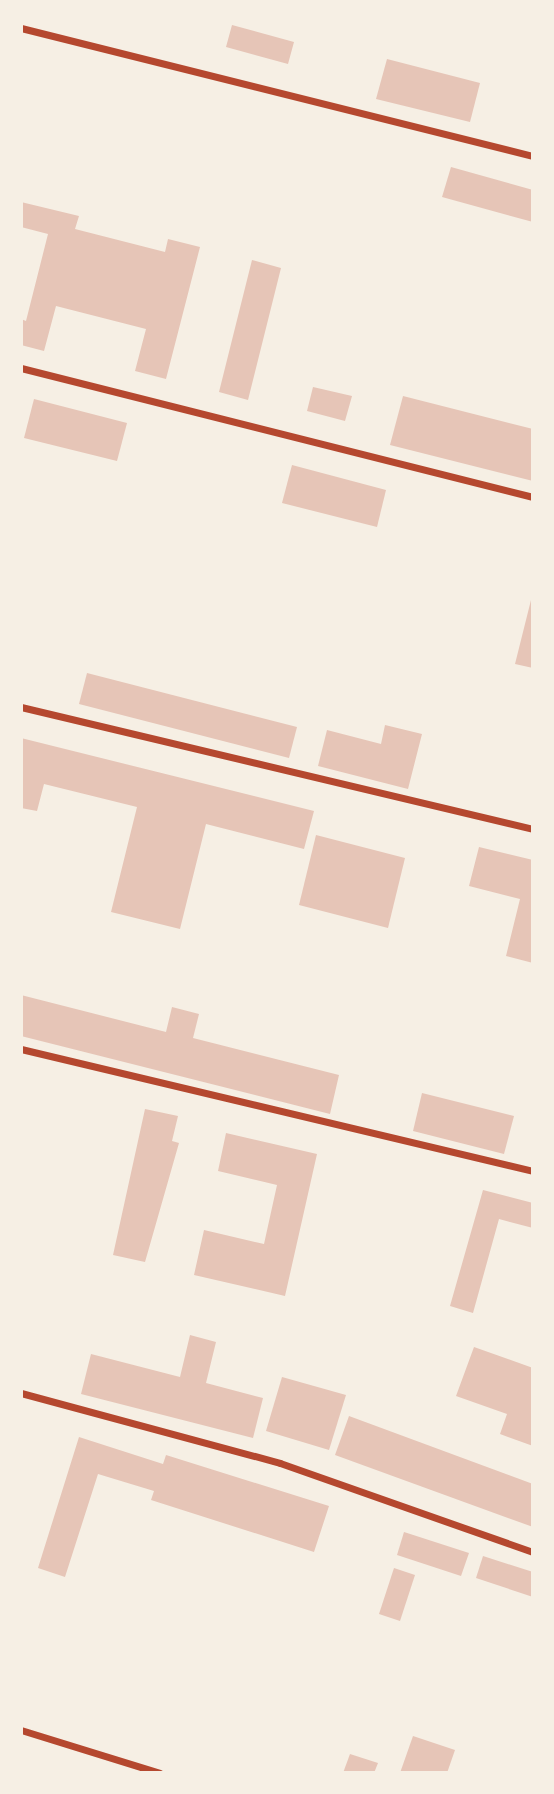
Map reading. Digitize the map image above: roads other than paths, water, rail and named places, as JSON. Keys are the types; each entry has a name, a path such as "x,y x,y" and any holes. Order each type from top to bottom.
{"street":[{"path":"21,28 533,156"},
{"path":"21,368 533,497"},
{"path":"21,707 533,830"},
{"path":"21,1049 533,1171"},
{"path":"21,1393 280,1463 533,1552"},
{"path":"21,1730 160,1773"}]}
